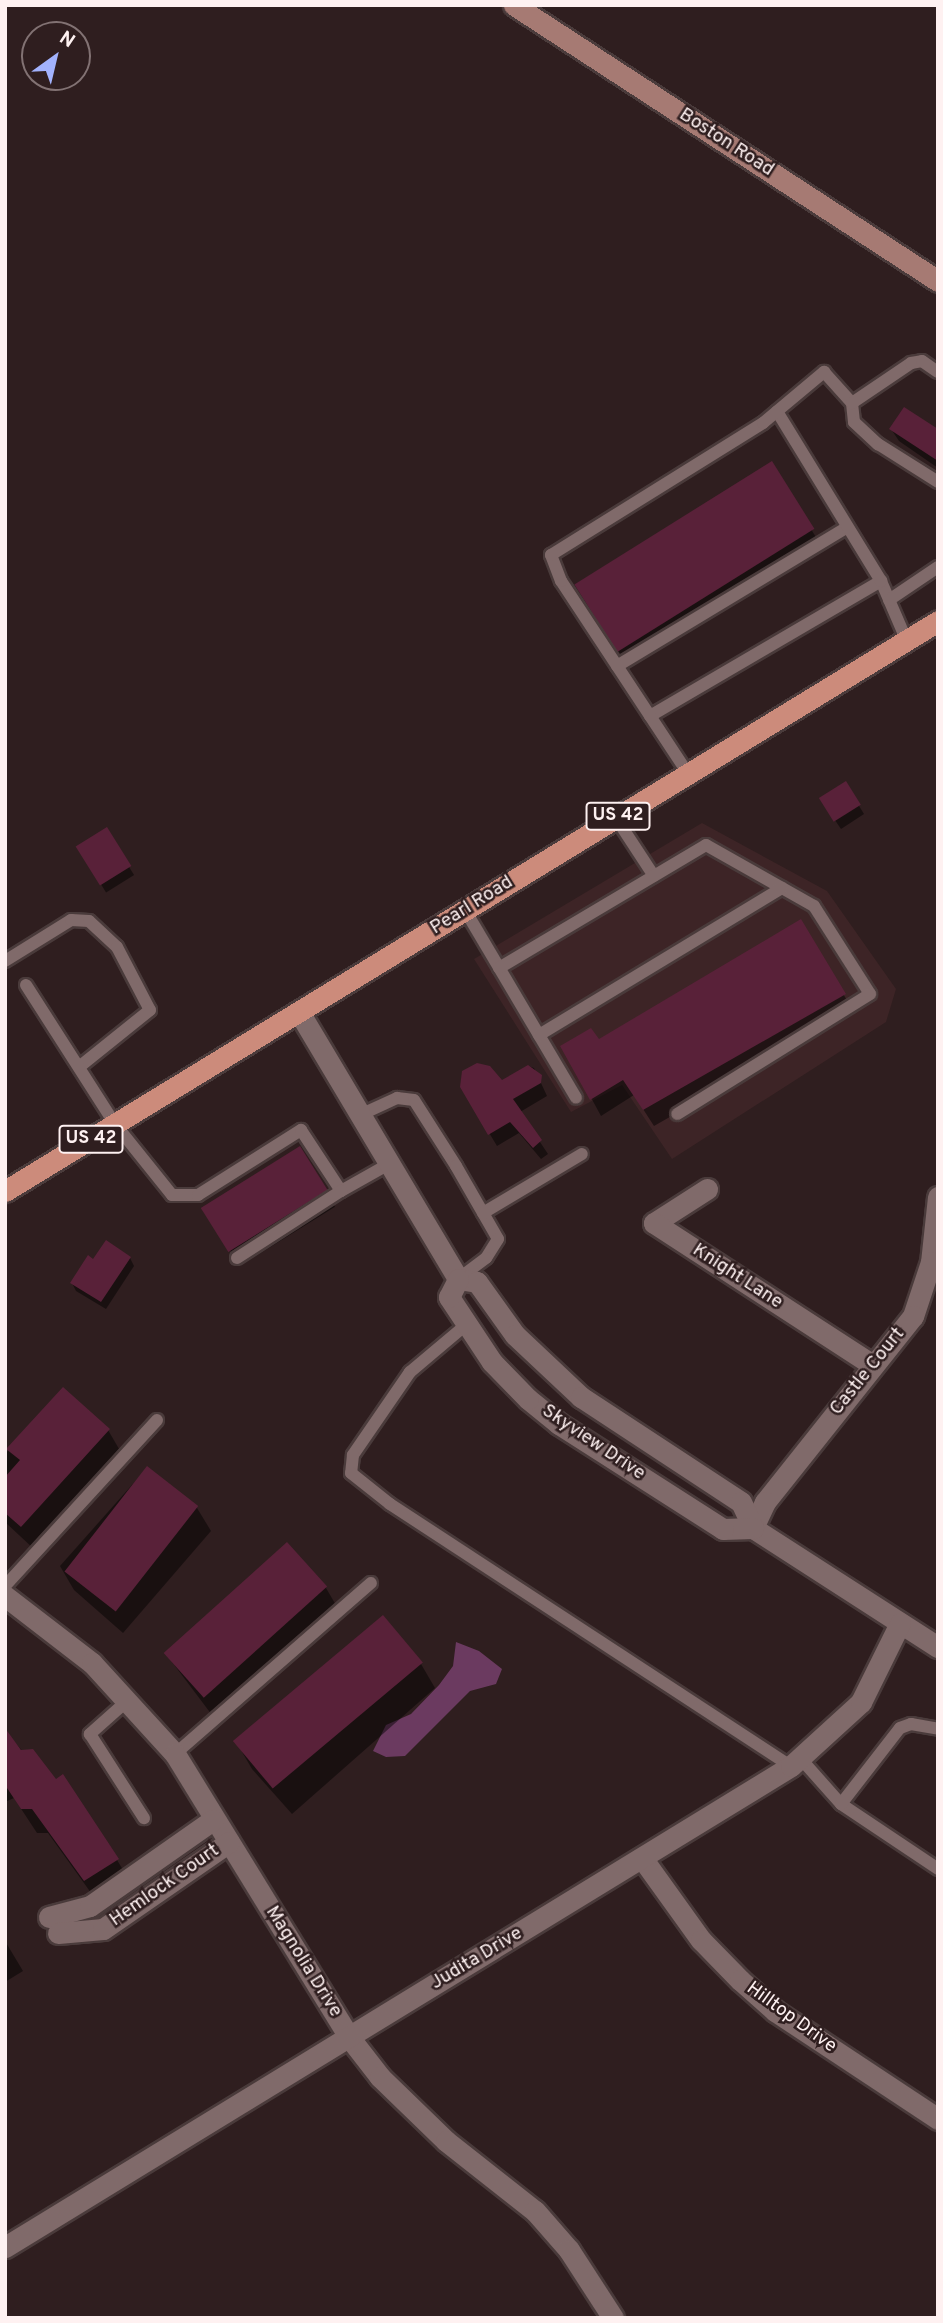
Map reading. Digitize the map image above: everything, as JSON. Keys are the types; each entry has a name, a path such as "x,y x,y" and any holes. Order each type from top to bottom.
{"main road":[{"name":"Pearl Road","path":"5,1191 938,621"}],"street":[{"name":"Boston Road","path":"514,5 538,12 938,281"},
{"name":"Skyview Drive","path":"299,1012 458,1279"},
{"name":"Knight Lane","path":"707,1189 654,1223 873,1365"},
{"name":"Castle Court","path":"753,1528 765,1502 913,1316 922,1294 938,1197"},
{"name":"Skyview Drive","path":"458,1279 449,1297 492,1362 559,1424 723,1529 753,1528"},
{"name":"Skyview Drive","path":"458,1279 477,1282 515,1335 581,1397 741,1502 753,1528 938,1647"},
{"name":"Magnolia Drive","path":"5,1596 92,1663 175,1754 213,1820 349,2037 408,2108 535,2211 569,2250 613,2318"},
{"name":"Judita Drive","path":"5,2247 796,1763 861,1702 900,1623"},
{"name":"Hemlock Court","path":"213,1820 90,1906 54,1925 103,1929 229,1842"},
{"name":"Hilltop Drive","path":"642,1858 672,1904 740,1980 775,2011 938,2119"}],"lane":[{"path":"852,403 911,363 922,361 938,372"},
{"path":"687,772 561,581 551,555 777,411 824,373 852,403 854,422 870,437 938,482"},
{"path":"777,411 881,581 906,639"},
{"path":"617,666 847,527"},
{"path":"889,600 938,567"},
{"path":"650,716 881,581"},
{"path":"616,818 654,876"},
{"path":"499,968 706,845 814,906 870,993 677,1114"},
{"path":"539,1035 782,888"},
{"path":"465,910 576,1098"},
{"path":"5,961 71,920 89,921 117,947 150,1010 79,1067"},
{"path":"26,985 115,1124 172,1195 198,1195 301,1130 341,1191"},
{"path":"360,1115 397,1098 414,1100 483,1213 498,1239 486,1258 458,1279"},
{"path":"483,1213 582,1154"},
{"path":"237,1258 341,1191 389,1164"},
{"path":"467,1324 410,1372 353,1455 351,1473 390,1504 796,1763 841,1804 938,1869"},
{"path":"5,1587 157,1420"},
{"path":"175,1754 371,1583"},
{"path":"127,1701 90,1734 144,1818"},
{"path":"841,1804 900,1728 911,1724 938,1729"}],"shaded area":[{"path":"702,823 827,891 896,989 886,1022 672,1159 622,1085 571,1112 474,959"},
{"path":"456,1642 479,1651 502,1669 496,1684 470,1691 405,1756 386,1757 373,1751 386,1725 411,1714 439,1685 453,1666"}],"building":[{"path":"904,407 938,429 938,461 889,429"},
{"path":"772,461 814,529 617,652 574,584"},
{"path":"846,781 861,805 834,822 819,798"},
{"path":"107,827 131,866 100,886 76,847"},
{"path":"801,919 846,994 643,1110 623,1080 590,1100 560,1046 591,1028 599,1039"},
{"path":"477,1063 490,1066 502,1080 528,1065 542,1075 541,1083 513,1099 542,1140 533,1148 510,1122 488,1135 460,1087 462,1071"},
{"path":"300,1146 328,1190 228,1252 201,1208"},
{"path":"106,1240 131,1257 101,1302 70,1283 88,1255 93,1259"},
{"path":"63,1387 110,1429 21,1527 5,1513 5,1477 20,1460 6,1449"},
{"path":"147,1466 198,1506 116,1612 65,1572"},
{"path":"287,1542 327,1587 204,1698 164,1653"},
{"path":"383,1615 423,1662 273,1788 233,1741"},
{"path":"5,1728 21,1750 33,1749 56,1779 63,1774 119,1859 84,1881 32,1809 21,1809 5,1785"}]}
